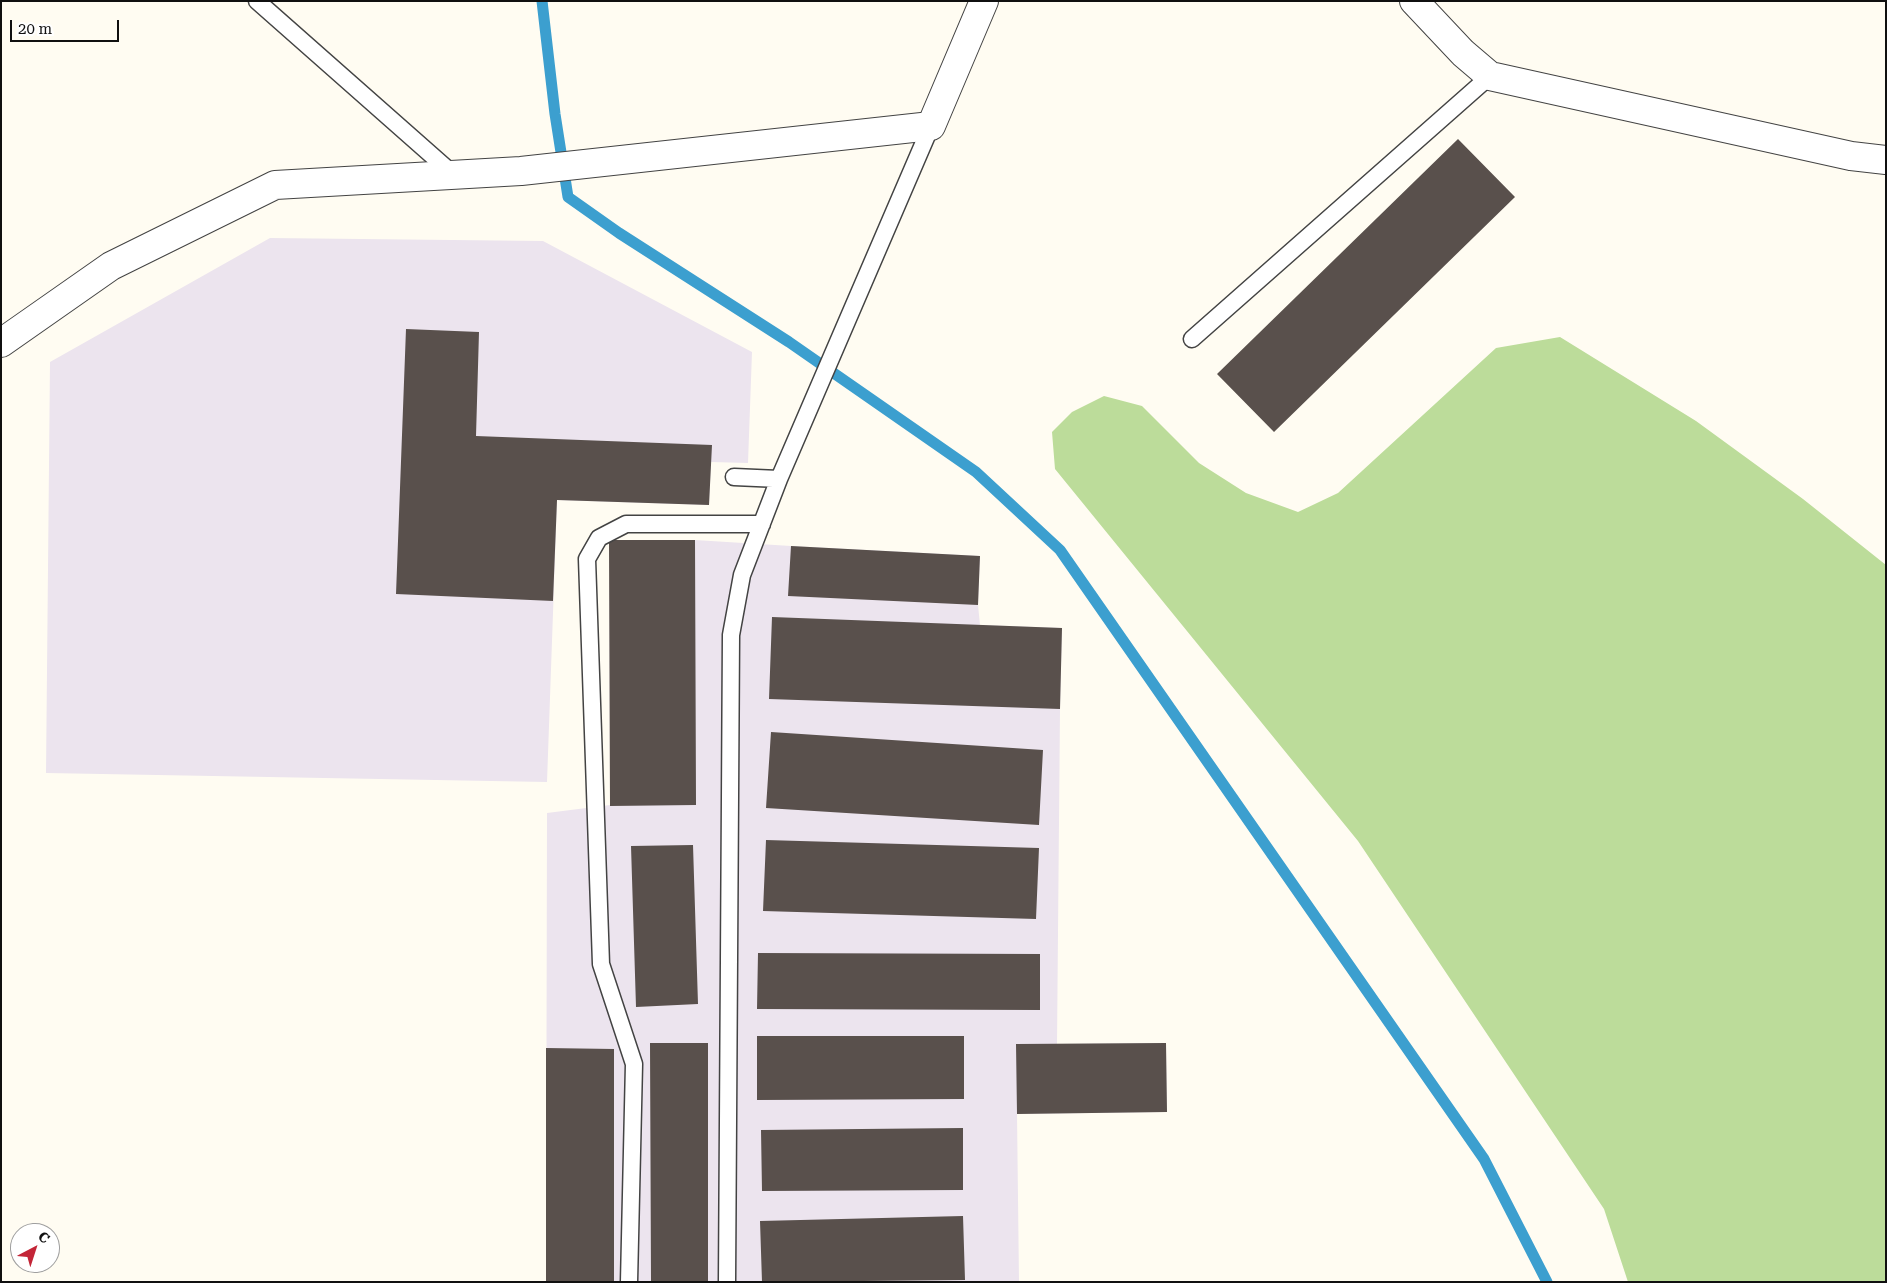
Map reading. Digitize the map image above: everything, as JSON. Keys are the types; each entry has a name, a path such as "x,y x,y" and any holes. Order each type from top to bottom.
{"street":[{"path":"1,344 111,266 275,185 521,171 931,126 984,1"},
{"path":"1414,1 1463,53 1490,76 1842,154 1886,160"}],"lane":[{"path":"257,1 453,174"},
{"path":"1192,339 1490,76"},
{"path":"727,1282 731,635 742,575 779,479 931,126"},
{"path":"734,477 779,479"},
{"path":"629,1282 634,1064 601,964 588,560 599,538 626,524 762,524"}],"shaded area":[{"path":"270,238 543,241 752,352 748,463 711,462 709,505 557,500 547,782 46,773 50,362"},
{"path":"609,540 695,540 980,556 978,605 980,625 1062,628 1057,1044 1166,1043 1167,1112 1017,1114 1019,1282 546,1282 547,813 610,805"}],"green space":[{"path":"1560,337 1696,421 1803,499 1886,565 1886,1282 1628,1282 1604,1209 1358,841 1055,469 1052,432 1072,412 1104,396 1142,406 1199,463 1246,493 1298,512 1338,493 1496,348"}],"building":[{"path":"1458,139 1515,197 1274,432 1217,374"},
{"path":"406,329 479,332 476,436 712,445 709,505 557,500 553,601 396,594"},
{"path":"609,540 695,540 696,805 610,806"},
{"path":"791,546 980,556 978,605 788,596"},
{"path":"772,617 1062,628 1060,709 769,699"},
{"path":"771,732 1043,750 1039,825 766,808"},
{"path":"766,840 1039,848 1036,919 763,911"},
{"path":"693,845 698,1004 636,1007 631,846"},
{"path":"758,953 1040,954 1040,1010 757,1009"},
{"path":"757,1036 964,1036 964,1099 757,1100"},
{"path":"650,1043 708,1043 708,1282 651,1282"},
{"path":"1166,1043 1167,1112 1017,1114 1016,1044"},
{"path":"546,1048 614,1049 614,1282 546,1282"},
{"path":"963,1128 963,1190 762,1191 761,1130"},
{"path":"963,1216 965,1280 762,1282 760,1221"}],"waterway":[{"path":"542,1 555,114 568,197 619,233 789,342 976,472 1060,550 1484,1159 1547,1282"}]}
